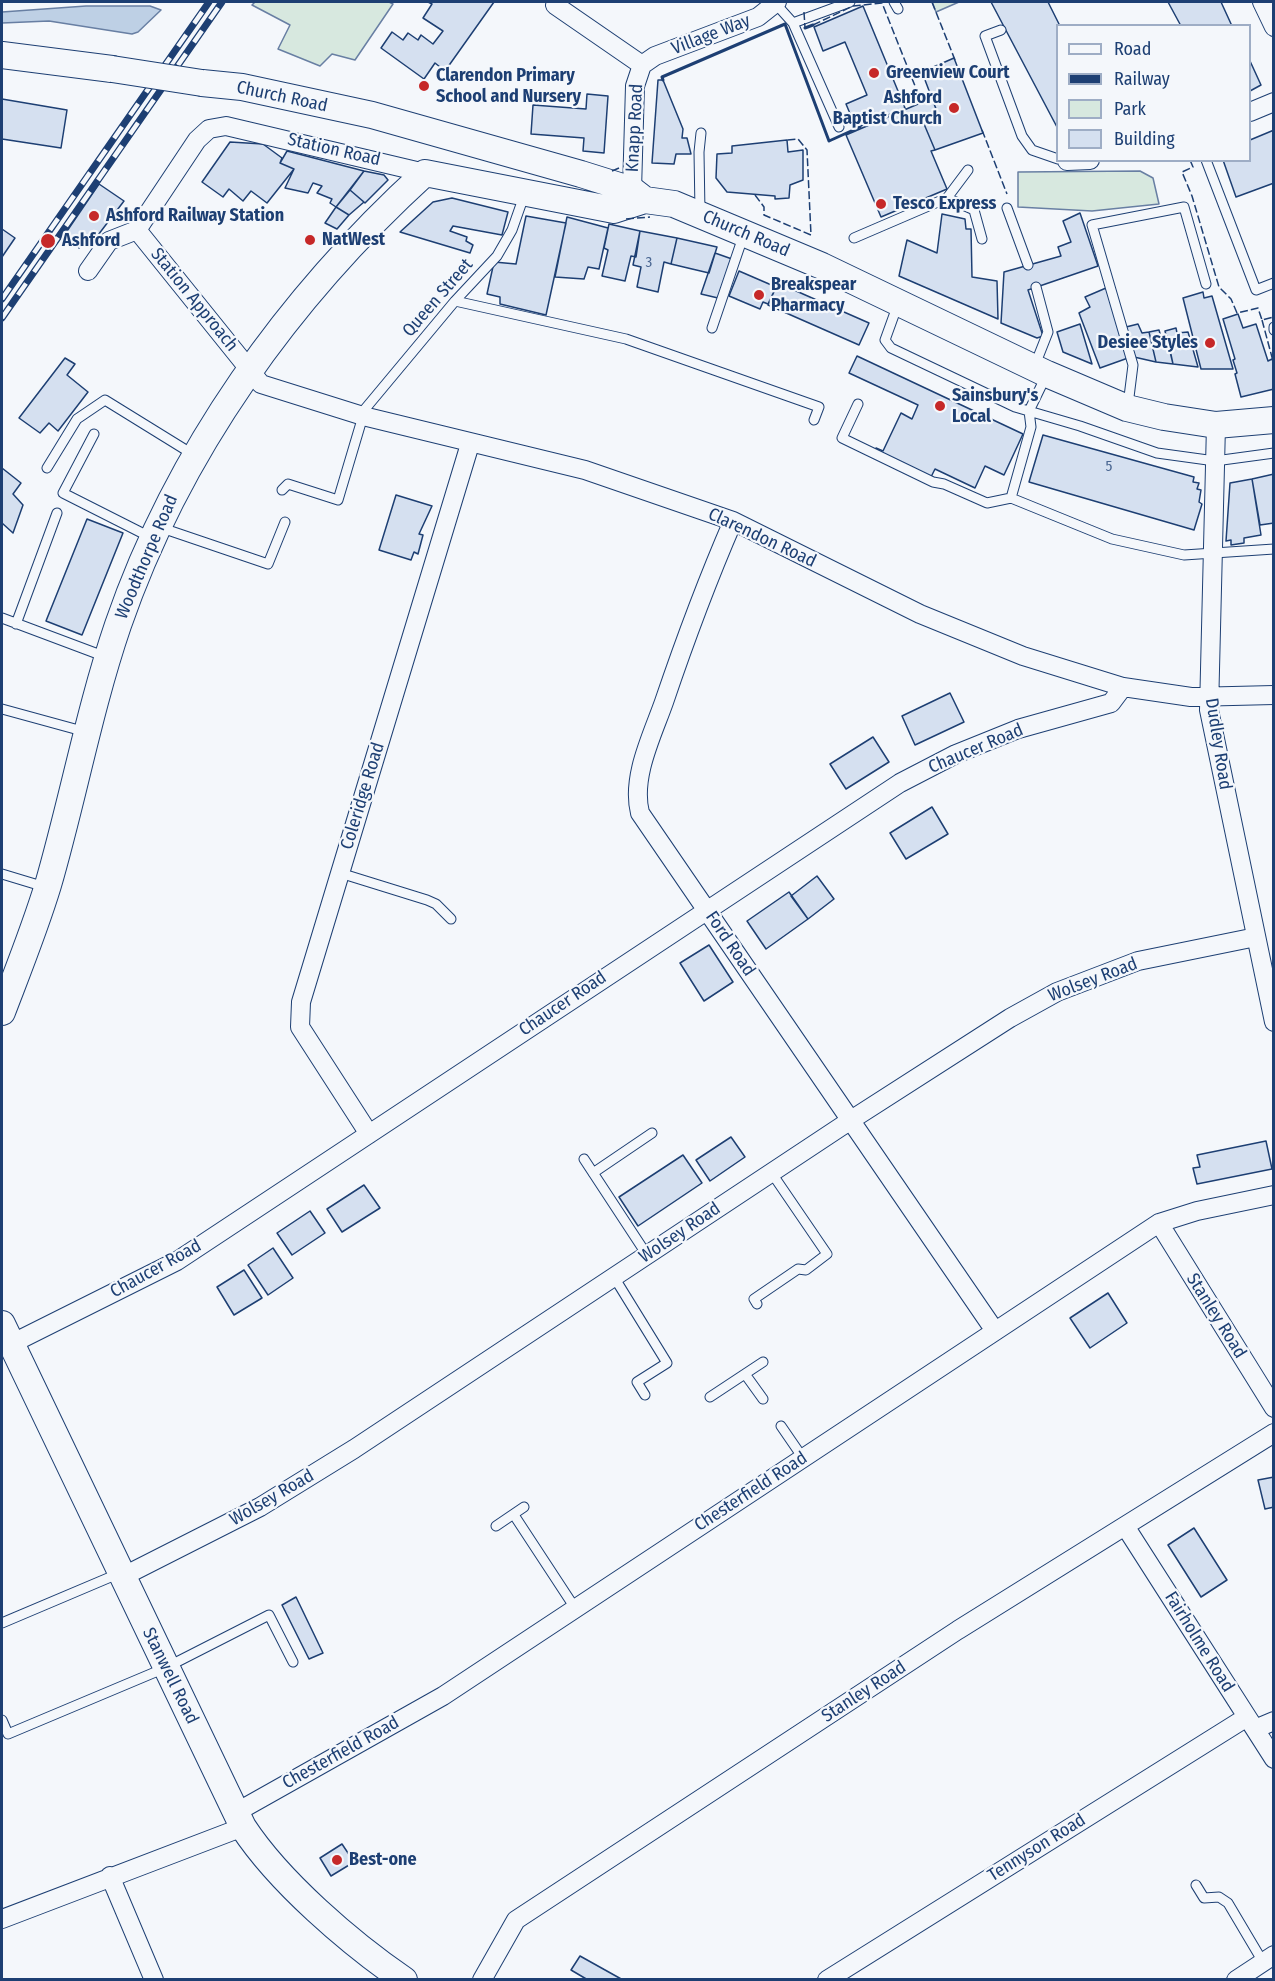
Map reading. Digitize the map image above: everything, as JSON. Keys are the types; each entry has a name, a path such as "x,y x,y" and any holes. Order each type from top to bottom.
{"street":[{"name":"Village Way","path":"642,65 656,56 758,17 776,2"},
{"path":"1262,2 1274,27"},
{"name":"Knapp Road","path":"553,3 642,65 635,86 638,195"},
{"name":"Church Road","path":"2,55 242,87 372,116 674,204 700,214 745,232 1127,408 1164,417 1216,425 1274,420"},
{"path":"1251,112 1274,102"},
{"name":"Station Road","path":"137,230 197,140 208,129 226,126 425,173 442,174 614,210 638,195"},
{"name":"Woodthorpe Road","path":"2,1011 47,887 108,658 154,532 194,455 249,372 319,281 425,173"},
{"path":"88,271 109,241 137,230"},
{"name":"Station Approach","path":"137,230 236,351 249,372"},
{"name":"Clarendon Road","path":"249,372 261,384 362,416 585,470 733,521 920,614 1023,656 1123,687 1191,697 1274,695"},
{"name":"Dudley Road","path":"1216,425 1209,710 1274,1022"},
{"name":"Coleridge Road","path":"369,1134 300,1027 301,1002 470,444"},
{"name":"Ford Road","path":"733,521 696,607 641,768 636,798 640,813 995,1331"},
{"name":"Chaucer Road","path":"6,1334 177,1261 706,909 910,778 956,753 1018,729 1111,703 1123,687"},
{"name":"Wolsey Road","path":"121,1575 288,1490 354,1449 771,1172 1010,1018 1057,992 1138,962 1256,937"},
{"name":"Chesterfield Road","path":"2,1919 110,1876 239,1820 443,1696 1159,1223 1197,1211 1274,1195"},
{"name":"Stanley Road","path":"1159,1223 1274,1408"},
{"name":"Stanwell Road","path":"6,1334 239,1820 260,1853 335,1924 404,1980"},
{"name":"Stanley Road","path":"482,1980 516,1920 958,1630 1274,1433"},
{"name":"Fairholme Road","path":"1125,1526 1274,1759"},
{"name":"Tennyson Road","path":"827,1980 1251,1723 1274,1721"},
{"path":"110,1876 154,1980"},
{"path":"1236,1980 1268,1959"}],"lane":[{"path":"776,2 793,23 839,127"},
{"path":"793,23 850,2"},
{"path":"1001,30 985,36 1022,136 1032,150 1056,158"},
{"path":"700,214 701,134"},
{"path":"1207,162 1256,290 1274,283"},
{"path":"854,238 947,198 968,170"},
{"name":"Queen Street","path":"362,416 456,301 497,256 512,230 525,193"},
{"path":"947,198 974,210 982,239"},
{"path":"1127,408 1133,365 1092,225 1184,207 1206,284"},
{"path":"1007,208 1028,265"},
{"path":"712,328 745,232"},
{"path":"1011,498 1031,428 1029,411 1041,370 1048,333 1036,287"},
{"path":"456,301 626,339 693,360 819,406 814,420"},
{"path":"899,302 885,340 891,348 1015,407 1157,453 1215,461 1274,453"},
{"path":"47,468 77,420 105,400 194,455"},
{"path":"858,404 842,438 933,482 944,483 987,502 1011,498 1112,539 1184,555 1274,549"},
{"path":"282,490 288,484 338,500 362,416"},
{"path":"94,434 63,493 154,532 268,564 285,522"},
{"path":"16,624 57,513"},
{"path":"2,618 108,658"},
{"path":"2,709 88,733"},
{"path":"340,873 427,900 436,904 451,920"},
{"path":"2,874 47,887"},
{"path":"593,1173 652,1133"},
{"path":"584,1159 647,1255"},
{"path":"757,1304 754,1299 798,1269 806,1270 827,1254 771,1172"},
{"path":"614,1277 667,1363 637,1382 645,1395"},
{"path":"710,1397 763,1362"},
{"path":"745,1374 763,1398"},
{"path":"781,1426 803,1458"},
{"path":"496,1526 524,1507"},
{"path":"514,1515 574,1608"},
{"path":"2,1623 121,1575"},
{"path":"2,1720 8,1734 165,1668 269,1615 293,1662"},
{"path":"1196,1885 1204,1898 1220,1897 1228,1903 1268,1959"}],"green space":[{"path":"255,2 389,2 393,4 355,60 332,54 320,66 278,49 290,25 252,5"},
{"path":"932,2 959,2 936,12"},
{"path":"1140,171 1153,178 1159,204 1092,211 1018,207 1018,172"}],"water":[{"path":"86,6 150,6 161,10 138,32 132,34 49,21 2,23 2,12"}],"building":[{"path":"428,2 494,2 445,71 435,63 424,79 381,48 392,32 403,40 408,33 418,40 421,35 433,44 443,31 423,18 432,4"},
{"path":"991,2 1048,2 1059,24 1056,24 1056,125"},
{"path":"1168,2 1221,2 1231,24 1180,24"},
{"name":"Greenview Court","path":"863,6 905,108 856,128 846,104 867,95 845,42 823,51 814,27"},
{"name":"Ashford Baptist Church","path":"954,58 983,133 935,150 924,124 939,117 922,72"},
{"path":"1251,63 1261,85 1251,90"},
{"path":"658,80 663,80 683,129 682,138 687,138 691,154 676,154 674,164 652,163"},
{"path":"587,94 608,96 604,153 583,151 584,138 531,134 533,105 586,109"},
{"path":"932,98 939,117 924,124 935,150 931,151 947,189 881,217 846,135"},
{"path":"2,99 67,110 61,148 2,139"},
{"path":"1274,130 1274,183 1236,197 1224,162 1251,162 1251,140"},
{"path":"787,140 788,152 803,150 803,180 790,185 789,198 775,199 775,196 727,192 716,178 717,154 732,153 732,146"},
{"path":"230,142 263,144 282,158 280,163 294,169 267,203 251,191 243,201 229,189 223,197 202,182"},
{"path":"287,151 364,171 336,207 330,203 332,199 317,193 322,186 313,183 308,193 285,188 294,169 280,163"},
{"path":"364,171 384,175 388,180 365,203 350,190"},
{"name":"Ashford Railway Station","path":"99,184 124,201 92,243 87,247 82,243 79,248 63,237"},
{"path":"350,190 364,202 349,215 336,207"},
{"path":"452,198 508,212 502,235 453,226 450,231 467,237 466,241 473,245 470,253 400,232 433,202"},
{"path":"336,207 349,215 337,229 325,223"},
{"path":"1080,213 1098,266 1028,290 1043,336 1037,338 1001,323 1004,272 1061,256 1058,247 1071,242 1063,221"},
{"path":"942,214 965,219 966,229 971,229 972,277 997,281 998,319 899,276 907,240 937,253"},
{"path":"526,216 566,223 546,315 500,304 500,297 487,294 494,262 516,264"},
{"path":"567,217 608,228 599,269 588,267 584,279 555,277"},
{"path":"609,224 640,231 636,257 631,256 625,281 602,276 608,250 604,248"},
{"path":"2,229 15,238 2,257"},
{"path":"640,231 677,238 671,264 664,262 658,292 637,287 641,267 633,265"},
{"path":"677,238 717,247 709,273 671,264"},
{"path":"715,253 732,259 718,298 701,294"},
{"path":"739,271 776,287 768,304 763,302 760,309 729,296"},
{"path":"778,283 869,323 859,345 768,305"},
{"path":"1106,288 1128,358 1100,368 1079,313 1090,307 1085,297"},
{"name":"Desiee Styles","path":"1203,292 1204,298 1212,296 1233,369 1201,369 1183,298"},
{"path":"1238,314 1243,328 1256,324 1268,361 1272,359 1274,364 1274,389 1241,397 1235,374 1237,373 1233,360 1235,359 1223,319"},
{"path":"1080,324 1092,364 1063,352 1057,332"},
{"path":"1138,324 1142,333 1149,332 1156,362 1134,357 1126,327"},
{"path":"1176,328 1177,333 1188,332 1198,367 1173,364 1165,331"},
{"path":"1159,330 1161,337 1167,336 1173,364 1156,362 1149,332"},
{"path":"857,356 1023,434 1004,475 985,466 975,488 935,469 930,479 874,453 876,448 883,451 901,413 912,419 918,405 849,373"},
{"path":"65,358 75,364 67,375 88,392 58,431 49,423 40,433 19,418"},
{"path":"1043,435 1194,477 1193,482 1199,483 1197,489 1201,490 1199,502 1202,504 1194,530 1029,482"},
{"path":"2,468 21,483 13,494 23,505 13,533 2,523"},
{"path":"1274,474 1274,523 1260,525 1252,479"},
{"path":"1252,479 1261,535 1244,538 1244,543 1231,545 1231,540 1226,541 1230,483"},
{"path":"396,495 432,506 419,534 423,535 418,554 414,552 411,560 379,550"},
{"path":"87,519 123,533 82,635 46,621"},
{"path":"950,693 964,722 915,745 902,716"},
{"path":"873,737 889,762 846,789 830,764"},
{"path":"932,807 948,834 906,859 890,833"},
{"path":"817,876 834,899 808,919 791,896"},
{"path":"789,892 808,919 766,949 747,921"},
{"path":"709,945 733,982 704,1001 680,963"},
{"path":"731,1137 745,1157 710,1181 696,1160"},
{"path":"1266,1141 1272,1169 1197,1184 1193,1168 1200,1167 1197,1155"},
{"path":"683,1155 702,1183 638,1226 619,1197"},
{"path":"364,1185 380,1208 342,1232 327,1209"},
{"path":"310,1211 325,1233 292,1255 277,1233"},
{"path":"273,1248 293,1278 268,1295 248,1265"},
{"path":"244,1270 262,1298 234,1315 217,1287"},
{"path":"1108,1293 1127,1323 1090,1348 1070,1318"},
{"path":"1274,1477 1274,1507 1265,1509 1258,1480"},
{"path":"1194,1528 1227,1580 1201,1597 1168,1545"},
{"path":"296,1597 323,1653 309,1659 282,1605"},
{"name":"Best-one","path":"342,1844 354,1862 331,1876 320,1858"},
{"path":"580,1956 623,1980 588,1980 571,1970"}],"railway":[{"path":"2,299 209,2"},
{"path":"2,318 222,2"}],"fence":[{"path":"932,2 955,60"},
{"path":"813,25 853,6 882,3 921,101"},
{"path":"804,12 805,28"},
{"path":"982,130 1007,194"},
{"path":"755,195 764,207 764,215 811,235 807,150 798,139 787,140"},
{"path":"1191,162 1193,167 1182,172 1192,196 1219,287 1231,299 1237,313 1258,308 1262,320 1274,317"},
{"path":"612,171 619,168"},
{"path":"626,219 650,217"},
{"path":"1262,320 1273,361"}],"wall":[{"path":"663,80 662,77 785,24 829,141 860,127"},
{"path":"805,28 813,25"}],"place":[{"name":"Greenview Court","path":"874,73"},
{"name":"Clarendon Primary School and Nursery","path":"424,86"},
{"name":"Ashford Baptist Church","path":"954,108"},
{"name":"Tesco Express","path":"881,204"},
{"name":"Ashford Railway Station","path":"94,216"},
{"name":"NatWest","path":"310,240"},
{"name":"Ashford","path":"48,241"},
{"name":"Breakspear Pharmacy","path":"759,295"},
{"name":"Desiee Styles","path":"1210,343"},
{"name":"Sainsbury's Local","path":"940,406"},
{"name":"Best-one","path":"337,1860"}]}
